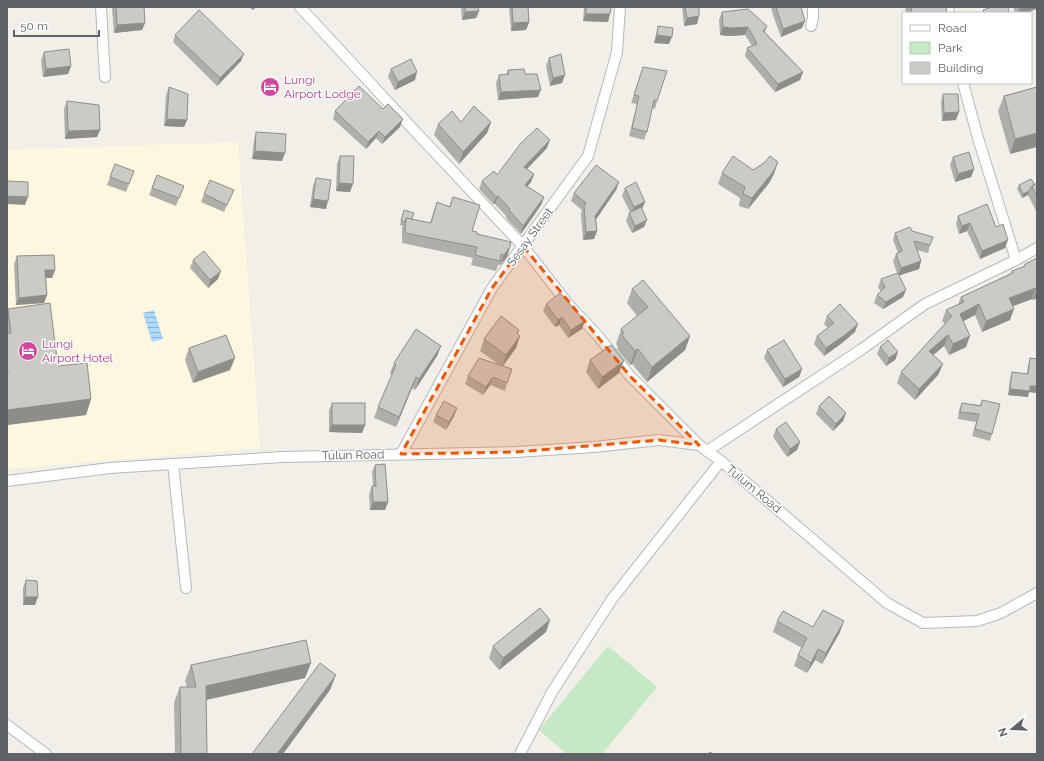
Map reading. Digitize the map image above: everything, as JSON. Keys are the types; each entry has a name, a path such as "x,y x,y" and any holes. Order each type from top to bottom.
{"street":[{"path":"101,7 105,77"},
{"name":"Tulum Road","path":"300,7 410,127 523,246 568,304 599,337 630,376 703,448 887,603 922,623 977,621 1001,613 1037,593"},
{"name":"Sesay Street","path":"401,454 492,288 588,156 617,52 620,7"},
{"path":"811,26 813,7"},
{"path":"964,84 978,138 1016,260"},
{"path":"703,448 856,353 925,304 1016,260 1037,248"},
{"name":"Tulun Road","path":"7,481 110,468 282,457 516,452 594,447 659,440 703,448"},
{"path":"520,754 552,692 612,599 721,462"},
{"path":"173,464 186,588"},
{"path":"7,725 46,754"}],"highlighted area":[{"path":"523,246 630,376 699,445 659,440 516,452 401,454 492,288"}],"shaded area":[{"path":"238,142 260,448 7,469 7,150"}],"green space":[{"path":"608,646 657,687 602,754 567,754 539,730"}],"water":[{"path":"154,310 163,339 152,342 143,313"}],"building":[{"path":"116,7 144,7 145,23 117,25"},
{"path":"465,7 478,7 479,11 465,12"},
{"path":"512,7 528,7 529,22 513,23"},
{"path":"586,7 611,7 610,14 586,14"},
{"path":"685,7 699,7 699,16 687,18"},
{"path":"776,7 801,7 805,21 783,29"},
{"path":"911,7 946,7 947,12 912,12"},
{"path":"992,7 1008,7 1009,12 984,12 983,10"},
{"path":"748,9 767,26 763,31 803,72 778,84 747,48 757,44 748,27 723,27 722,12"},
{"path":"199,10 244,54 220,78 175,35"},
{"path":"658,26 673,28 672,37 657,35"},
{"path":"69,49 71,66 46,69 44,52"},
{"path":"561,54 565,75 553,78 549,58"},
{"path":"411,59 417,72 398,82 391,69"},
{"path":"643,67 667,71 657,101 654,100 647,132 632,128 639,96 634,95"},
{"path":"524,69 525,74 537,74 541,90 501,92 499,75 509,74 508,70"},
{"path":"359,86 383,109 388,104 403,119 385,137 379,131 368,142 335,111"},
{"path":"169,87 188,94 187,120 167,119"},
{"path":"1037,87 1037,133 1015,139 1004,96"},
{"path":"943,94 958,94 959,112 944,113"},
{"path":"67,101 99,105 100,130 68,131"},
{"path":"474,106 491,122 463,152 438,124 452,111 461,122"},
{"path":"537,128 550,140 524,167 534,174 525,185 544,197 523,226 509,210 510,209 498,196 496,197 482,181 494,171 497,175 521,143"},
{"path":"256,132 286,134 285,153 255,151"},
{"path":"969,152 974,169 958,174 953,157"},
{"path":"340,156 354,156 353,184 339,183"},
{"path":"733,156 753,170 764,163 770,156 778,162 773,172 752,198 743,194 745,187 722,173"},
{"path":"115,164 134,171 129,184 110,177"},
{"path":"596,165 619,182 595,216 597,231 586,232 584,206 586,203 574,193"},
{"path":"157,175 184,186 179,198 152,188"},
{"path":"316,178 331,180 328,201 313,199"},
{"path":"1031,179 1034,184 1029,191 1023,194 1019,185"},
{"path":"210,180 234,190 227,205 204,194"},
{"path":"7,181 28,182 28,197 7,196"},
{"path":"636,182 645,202 634,207 625,188"},
{"path":"1037,183 1037,197 1032,186"},
{"path":"453,197 480,205 472,231 477,232 477,234 511,242 510,247 504,255 501,254 500,261 475,255 477,247 405,233 406,218 431,223 437,202 450,207"},
{"path":"987,204 996,227 1003,224 1008,240 982,251 970,223 962,226 958,216"},
{"path":"641,207 647,220 635,226 629,213"},
{"path":"404,210 414,213 412,219 406,218 405,222 401,221"},
{"path":"910,227 912,231 933,237 930,245 914,241 921,261 901,268 896,254 902,251 895,233"},
{"path":"204,251 221,271 210,280 193,260"},
{"path":"54,255 55,270 45,270 47,295 19,298 17,256"},
{"path":"1037,258 1037,289 1036,288 1009,298 1014,309 986,321 979,304 960,314 970,336 953,344 948,335 929,351 943,364 919,389 901,372 952,316 946,310 964,302 961,297 1013,273 1012,271 1025,266 1025,264"},
{"path":"898,273 906,290 886,302 877,295 885,287 881,279"},
{"path":"643,280 690,336 652,367 638,349 635,351 622,335 624,333 621,329 648,307 632,289"},
{"path":"560,293 585,321 571,330 562,317 558,320 546,304"},
{"name":"Lungi Airport Hotel","path":"50,303 58,366 87,363 91,399 7,410 7,334 11,333 8,309"},
{"path":"840,304 858,324 826,348 817,336 834,323 827,316"},
{"path":"501,316 519,330 517,333 520,336 506,355 484,339"},
{"path":"416,329 441,346 419,379 416,377 399,417 378,407 396,365 394,363"},
{"path":"226,335 235,358 198,372 189,348"},
{"path":"784,340 802,369 785,379 767,350"},
{"path":"888,340 898,352 889,358 880,347"},
{"path":"611,345 624,361 602,377 590,360"},
{"path":"479,358 512,369 507,383 493,377 486,387 468,376"},
{"path":"1030,358 1037,359 1037,386 1030,386 1030,391 1010,389 1012,372 1028,374"},
{"path":"829,396 846,413 836,424 819,406"},
{"path":"982,400 1000,404 992,434 975,429 979,414 960,412 962,403 981,406"},
{"path":"444,401 457,408 449,422 436,415"},
{"path":"332,403 365,403 365,425 332,425"},
{"path":"786,422 800,442 790,449 776,429"},
{"path":"385,464 388,502 373,502 372,486 376,486 375,465"},
{"path":"26,580 37,581 38,597 25,597"},
{"path":"540,608 550,620 503,658 493,646"},
{"path":"823,610 844,621 826,653 818,649 811,663 798,655 807,638 777,621 783,611 813,627"},
{"path":"306,640 311,663 206,686 207,754 181,754 180,687 196,687 191,665"},
{"path":"320,663 336,675 277,754 252,754"}],"place":[{"name":"Lungi Airport Lodge","path":"270,87"},
{"name":"Lungi Airport Hotel","path":"28,351"}]}
